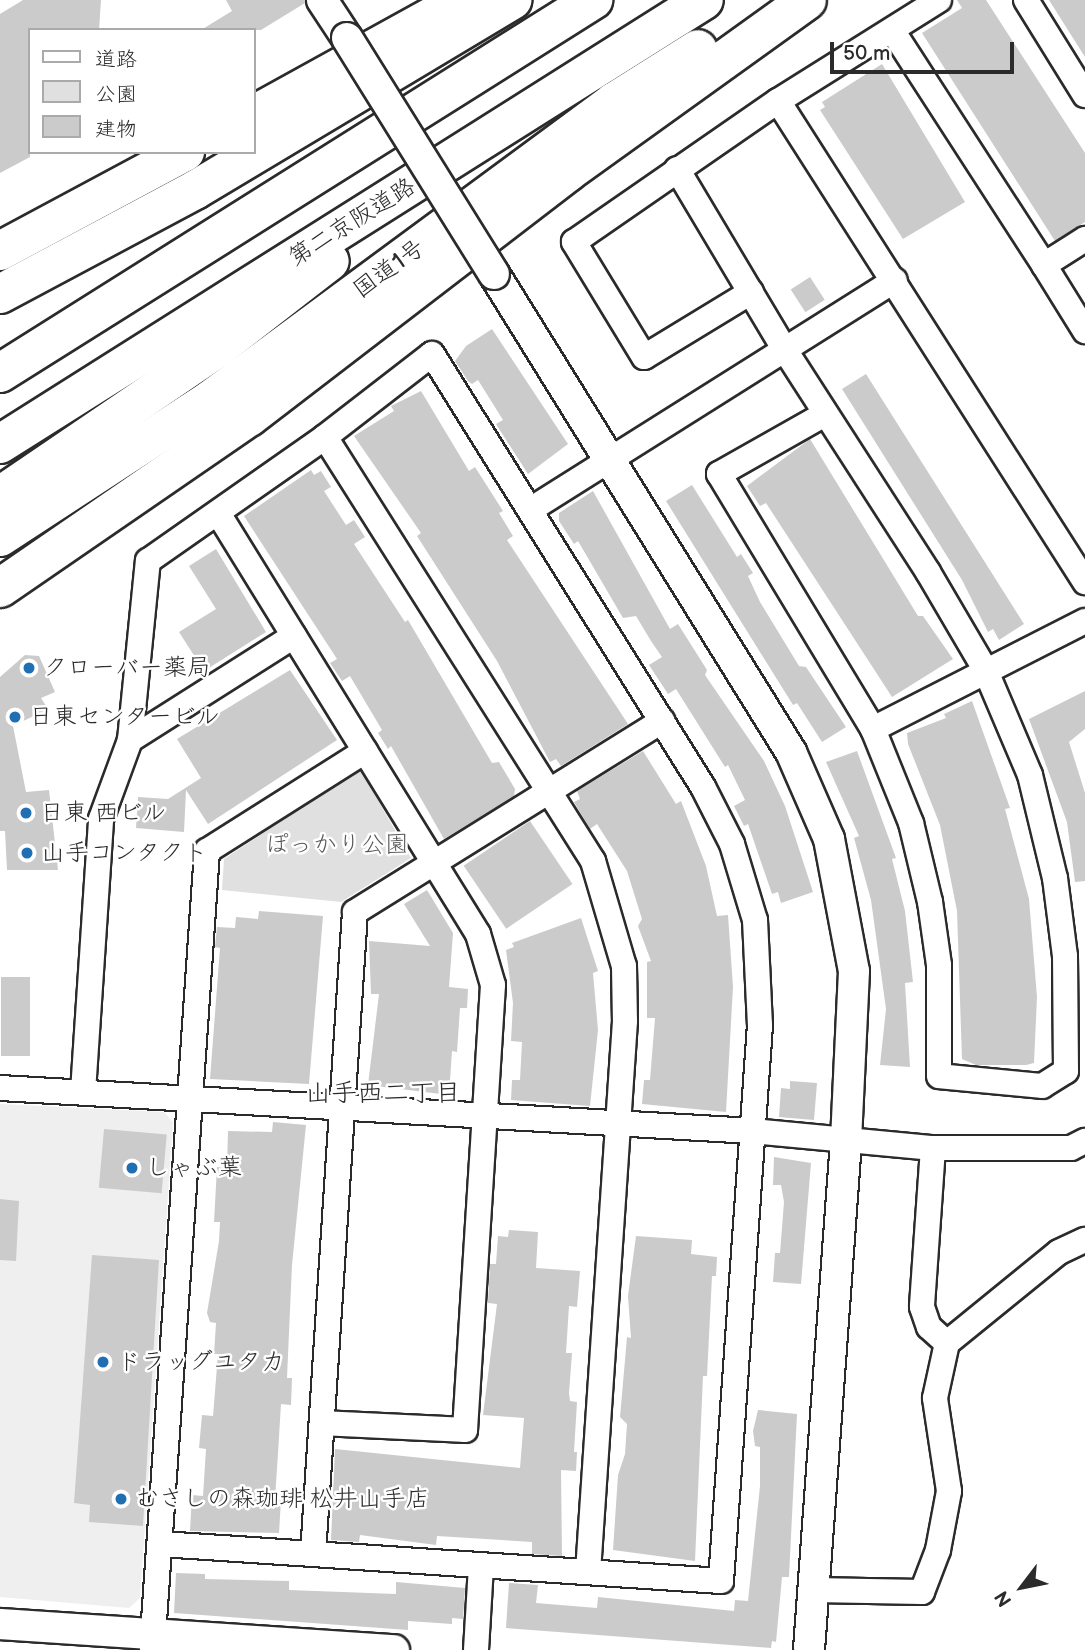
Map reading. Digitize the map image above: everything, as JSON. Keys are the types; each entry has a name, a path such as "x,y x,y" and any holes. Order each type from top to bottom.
{"highway":[{"path":"256,114 462,0"},
{"path":"256,154 513,0"},
{"path":"0,373 593,0"},
{"name":"第二京阪道路","path":"0,444 704,0"},
{"name":"国道1号","path":"0,537 211,400 614,102 777,0"},
{"path":"0,588 249,417 568,172 807,0"},
{"path":"0,496 219,347 521,115"},
{"path":"0,251 181,154"},
{"path":"0,294 195,190 255,154"},
{"path":"0,348 212,241"}],"street":[{"path":"322,0 494,274 607,462 791,752 829,839 853,971 846,1141 809,1650"},
{"path":"751,292 644,357 574,242 778,101 939,0"},
{"path":"1026,0 1085,95"},
{"path":"892,30 1085,331"},
{"path":"778,101 895,280 1085,582"},
{"path":"677,169 785,350 928,572 985,669 1030,775 1055,878 1065,956 1066,1071 1042,1086 939,1076 939,965 930,902 911,822 873,729 719,474 825,414"},
{"path":"1044,265 1085,239"},
{"path":"530,510 895,280"},
{"path":"83,1092 100,819 130,740 148,561 325,438 432,354 703,787 732,844 755,919 760,1025 721,1581 161,1544"},
{"path":"325,438 593,861 624,966 618,1123 588,1572"},
{"path":"218,513 478,934 493,985 465,1430 322,1423"},
{"path":"873,729 985,669 1085,621"},
{"path":"130,740 294,636"},
{"path":"313,1554 355,912 662,721"},
{"path":"153,1642 207,851 365,751"},
{"path":"0,1087 752,1131 933,1148 1071,1148 1085,1141"},
{"path":"933,1148 922,1307 929,1327 947,1343"},
{"path":"814,1590 922,1592 938,1550 949,1491 935,1398 947,1343 1059,1252 1085,1240"},
{"path":"476,1650 481,1565"},
{"path":"0,1624 153,1642 394,1650"}],"shaded area":[{"path":"0,1104 164,1112 173,1122 140,1598 129,1608 0,1597"}],"green space":[{"name":"ぽっかり公園","path":"360,769 411,858 341,902 222,890 224,859"}],"building":[{"path":"23,0 101,0 99,28 28,28 30,157 0,173 0,14"},
{"path":"226,0 305,0 305,3 261,30 204,28 232,11"},
{"path":"957,0 986,0 1085,153 1085,222 1055,241 922,33 962,8"},
{"path":"1049,0 1085,0 1085,57 1066,27"},
{"path":"882,64 965,202 903,239 820,110 825,107 822,102"},
{"path":"810,277 825,300 805,312 791,290"},
{"path":"492,329 568,444 528,474 496,424 503,420 478,380 472,384 468,381 455,361 466,346"},
{"path":"866,374 1024,624 999,640 993,629 988,632 962,580 842,389"},
{"path":"421,391 469,471 475,467 503,511 499,513 513,536 507,540 628,724 561,766 556,759 550,762 497,661 417,536 421,533 354,436 394,411 391,406"},
{"path":"810,439 918,616 923,616 953,659 892,697 766,503 760,506 747,486"},
{"path":"311,470 314,475 321,471 331,487 324,491 346,525 354,520 365,537 354,544 405,622 408,620 492,763 499,762 515,789 514,796 444,839 391,746 388,749 378,733 382,730 350,676 342,681 330,663 337,659 244,516"},
{"path":"692,485 737,557 741,554 753,573 748,576 760,602 799,666 806,667 846,727 822,742 797,703 793,705 666,501"},
{"path":"593,491 670,629 678,624 707,670 705,675 764,761 785,806 813,892 781,903 778,892 772,894 748,824 744,826 734,806 745,800 728,765 725,767 676,689 668,694 649,665 662,657 636,616 623,618 578,541 574,544 559,521 559,513"},
{"path":"216,549 266,632 204,671 179,632 216,609 189,566"},
{"path":"25,655 39,656 55,692 41,698 48,709 13,726 26,792 49,790 58,870 7,870 5,831 0,831 0,677"},
{"path":"290,670 337,740 208,824 186,790 184,832 136,828 138,797 168,799 201,778 177,739"},
{"path":"1085,691 1085,729 1069,742 1085,793 1085,881 1075,882 1067,822 1029,719"},
{"path":"972,701 1010,808 1005,809 1029,899 1037,997 1034,1063 1026,1065 976,1065 962,1059 957,911 940,825 908,744 907,733 946,718 944,714"},
{"path":"643,751 676,804 681,801 706,866 717,916 728,915 733,987 726,1112 642,1104 644,1080 650,1080 655,1018 647,1018 647,962 651,961 638,926 642,919 627,871 597,824 590,829 574,802 580,799 577,791"},
{"path":"857,751 896,858 892,859 905,911 913,982 905,983 910,1067 880,1065 886,1009 871,900 854,838 859,836 826,762"},
{"path":"530,821 572,884 506,929 464,866"},
{"path":"427,890 453,933 449,987 468,989 467,1008 460,1008 457,1052 452,1051 449,1095 368,1085 379,994 371,994 369,941 430,946 404,904"},
{"path":"259,911 323,916 309,1084 210,1079 220,948 215,947 217,927 235,928 236,917 258,919"},
{"path":"581,918 598,971 593,973 598,1030 590,1106 511,1100 512,1080 520,1080 522,1042 511,1041 513,1003 506,950 514,947 512,943"},
{"path":"1,977 30,977 30,1056 1,1056"},
{"path":"790,1081 817,1083 814,1120 779,1117 781,1088 790,1089"},
{"path":"273,1122 306,1125 292,1265 287,1378 292,1378 291,1405 281,1404 275,1499 281,1500 279,1533 190,1531 192,1495 203,1496 206,1449 199,1448 202,1415 213,1416 218,1354 214,1354 216,1323 210,1322 207,1313 219,1241 220,1222 214,1222 217,1167 227,1168 228,1131 272,1132"},
{"path":"104,1129 167,1134 162,1193 99,1188"},
{"path":"774,1157 811,1163 801,1284 773,1282 775,1253 780,1253 784,1202 781,1185 773,1185"},
{"path":"0,1199 19,1201 16,1261 0,1260"},
{"path":"509,1230 538,1232 536,1268 580,1271 577,1307 569,1306 566,1353 572,1353 569,1393 570,1401 577,1402 574,1452 577,1452 576,1471 561,1470 562,1556 532,1554 532,1542 437,1536 436,1545 360,1535 359,1542 331,1540 335,1449 520,1468 524,1418 483,1415 497,1304 488,1303 490,1264 496,1264 498,1236 508,1237"},
{"path":"636,1236 692,1240 691,1254 717,1257 716,1276 712,1276 707,1376 703,1376 695,1561 613,1550 618,1475 625,1454 627,1424 620,1417 627,1337 631,1338 628,1296"},
{"path":"92,1255 159,1260 143,1526 89,1522 90,1505 74,1503"},
{"path":"758,1410 797,1414 789,1577 782,1577 776,1642 772,1641 771,1648 506,1628 509,1583 538,1585 536,1603 597,1608 598,1597 734,1611 735,1600 748,1601 760,1486 760,1447 755,1446 753,1431"},
{"path":"176,1573 205,1574 205,1579 289,1581 289,1590 396,1594 396,1582 465,1588 463,1619 452,1618 452,1624 408,1621 408,1630 174,1613"}],"place":[{"name":"クローバー薬局","path":"29,668"},
{"name":"日東センタービル","path":"15,717"},
{"name":"日東 西ビル","path":"26,813"},
{"name":"山手コンタクト","path":"27,853"},
{"name":"しゃぶ葉","path":"132,1168"},
{"name":"ドラッグユタカ","path":"103,1362"},
{"name":"むさしの森珈琲 松井山手店","path":"121,1499"}],"district":[{"name":"山手西二丁目","path":"383,1094"}]}
